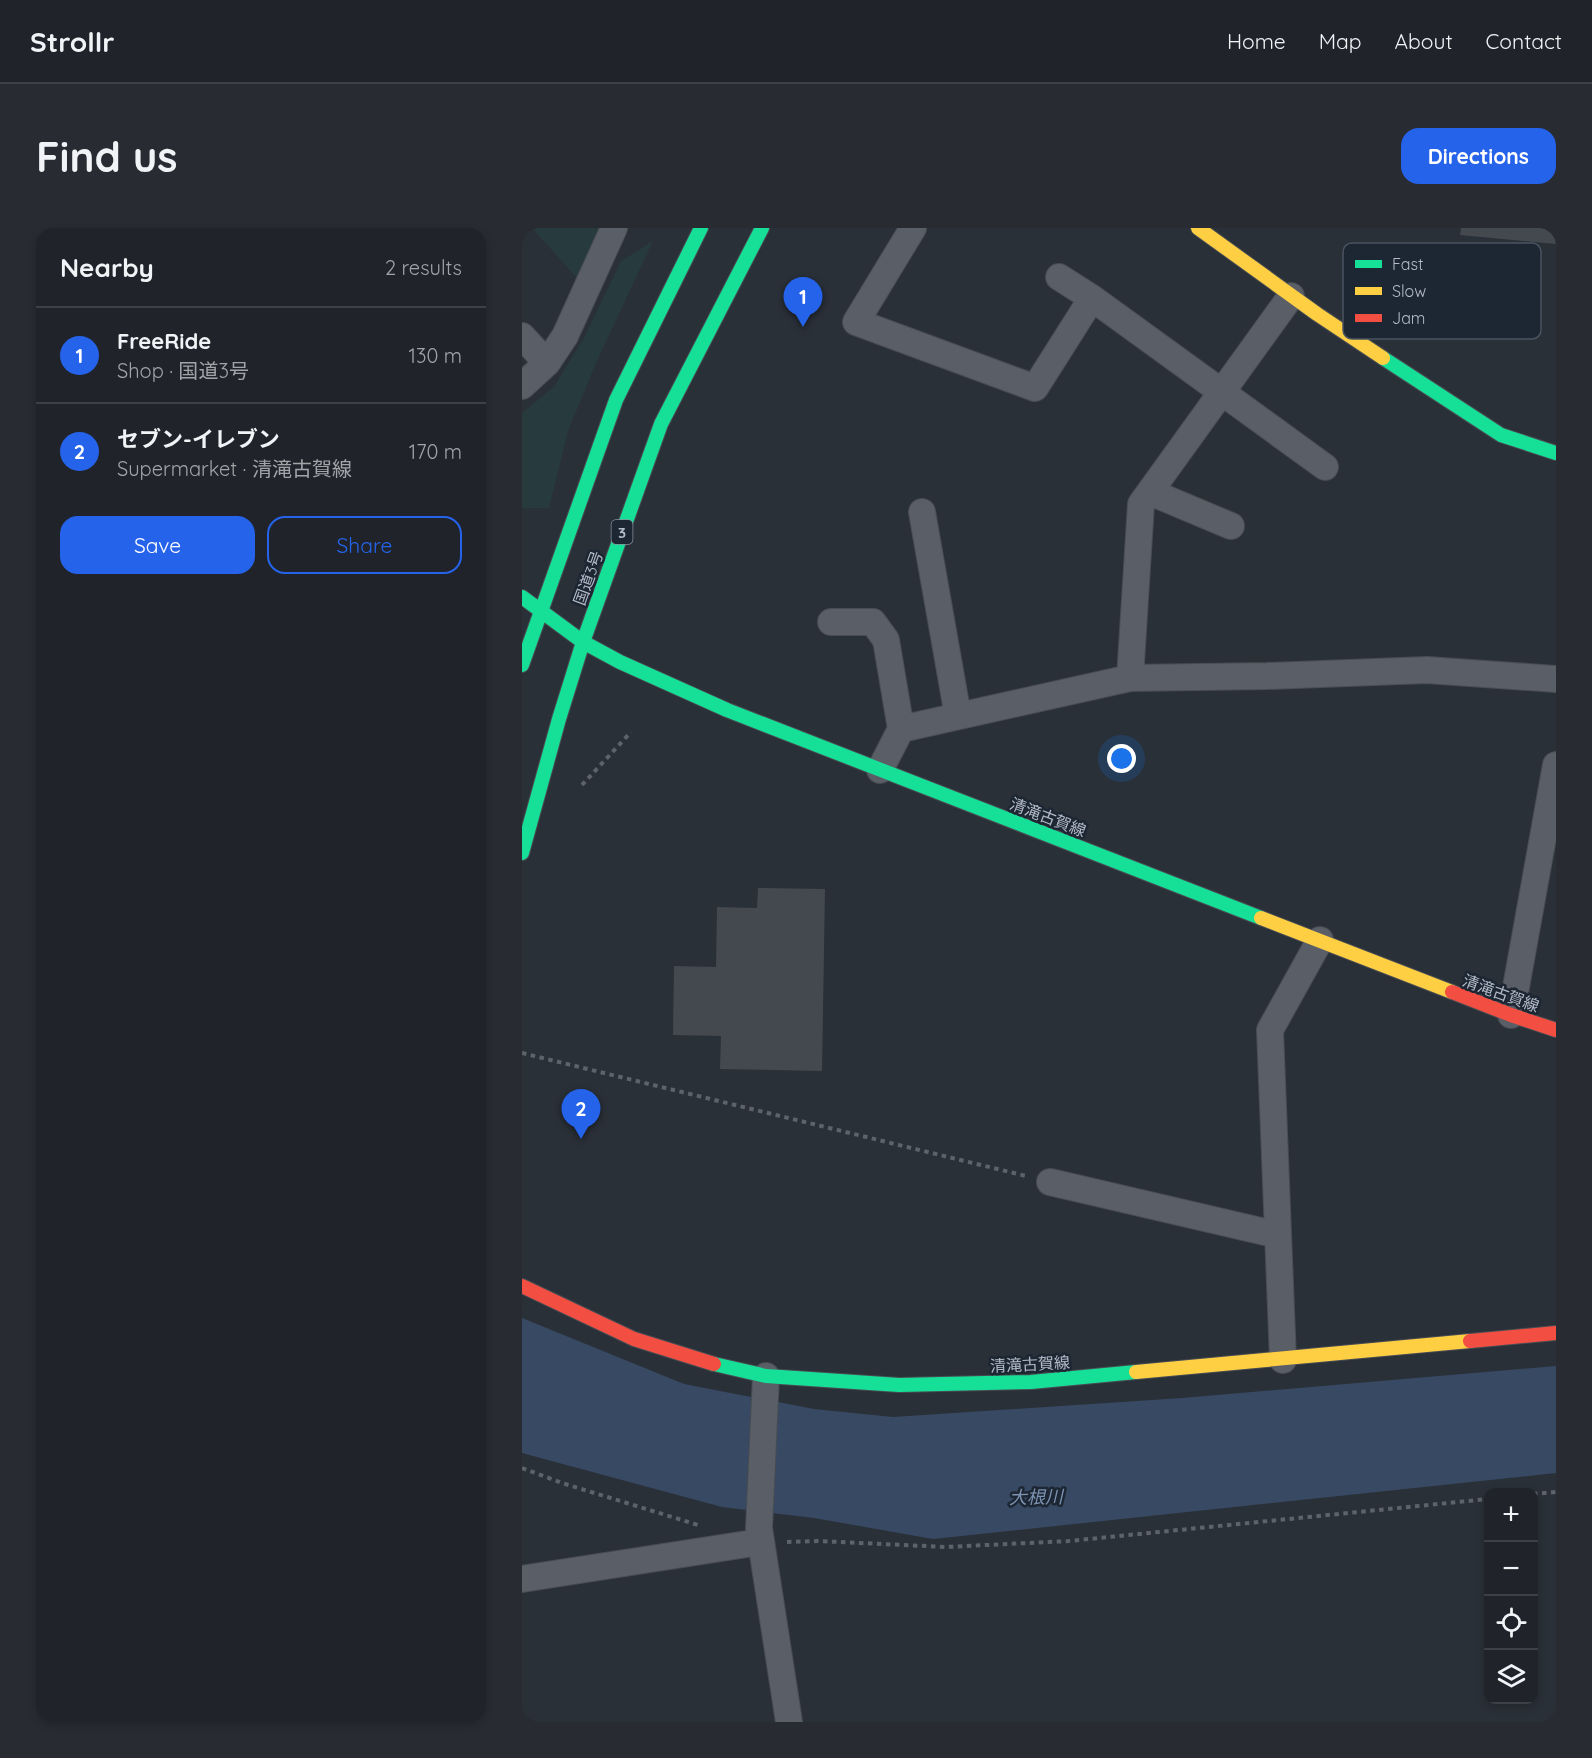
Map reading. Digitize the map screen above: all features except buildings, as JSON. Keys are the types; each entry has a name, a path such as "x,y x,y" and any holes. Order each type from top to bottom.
{"main road":[{"name":"国道3号","path":"522,665 616,400 701,228"},
{"name":"国道3号","path":"522,853 583,642 661,424 762,228"},
{"path":"1198,228 1291,296 1343,330"},
{"path":"1356,339 1501,435 1556,453"},
{"name":"清滝古賀線","path":"522,597 583,642 620,662 717,705 1511,1015 1556,1030"},
{"name":"清滝古賀線","path":"522,1286 634,1339 765,1383 899,1385 1031,1382 1556,1333"}],"street":[{"path":"522,386 547,363 565,336 614,228"},
{"path":"913,228 856,322 1035,388 1092,298"},
{"path":"1059,277 1092,298 1325,467"},
{"path":"1130,678 1141,504 1291,296"},
{"path":"522,336 547,363"},
{"path":"1150,492 1231,526"},
{"path":"922,512 958,716"},
{"path":"831,622 873,622 886,640 901,729 880,770"},
{"path":"901,729 1130,678 1427,670 1556,679"},
{"path":"1511,1015 1556,765"},
{"path":"1282,1360 1270,1030 1320,940"},
{"path":"1050,1182 1278,1235"},
{"path":"765,1383 760,1535 789,1722"},
{"path":"522,1580 760,1535"}],"path":[{"path":"582,785 631,732"},
{"path":"522,1053 1050,1182"},
{"path":"522,1467 562,1483 704,1526"},
{"path":"1538,1494 1556,1492"},
{"path":"760,1535 818,1541 946,1547 1069,1541 1484,1498"}],"green space":[{"path":"532,228 601,228 577,278"},
{"path":"653,241 596,363 568,431 549,508 522,508 522,413 554,387 585,336 621,261"}],"water":[{"name":"大根川","path":"522,1318 684,1384 814,1409 893,1417 1182,1398 1556,1366 1556,1473 933,1539 814,1518 722,1507 522,1453"}],"traffic: fast":[{"path":"522,665 616,400 701,228"},
{"path":"522,853 583,642 661,424 762,228"},
{"path":"1383,358 1501,435 1556,453"},
{"path":"522,597 583,642 620,662 727,710 1261,918"},
{"path":"714,1364 766,1376 899,1385 1031,1382 1136,1372"}],"traffic: slow":[{"path":"1198,228 1343,331"},
{"path":"1354,339 1383,358"},
{"path":"1261,918 1452,992"},
{"path":"1136,1372 1470,1341"}],"traffic: jam":[{"path":"1452,992 1556,1030"},
{"path":"522,1286 634,1339 714,1364"},
{"path":"1470,1341 1556,1333"}],"place":[{"name":"FreeRide","path":"803,327"},
{"name":"セブン-イレブン","path":"581,1139"}]}
